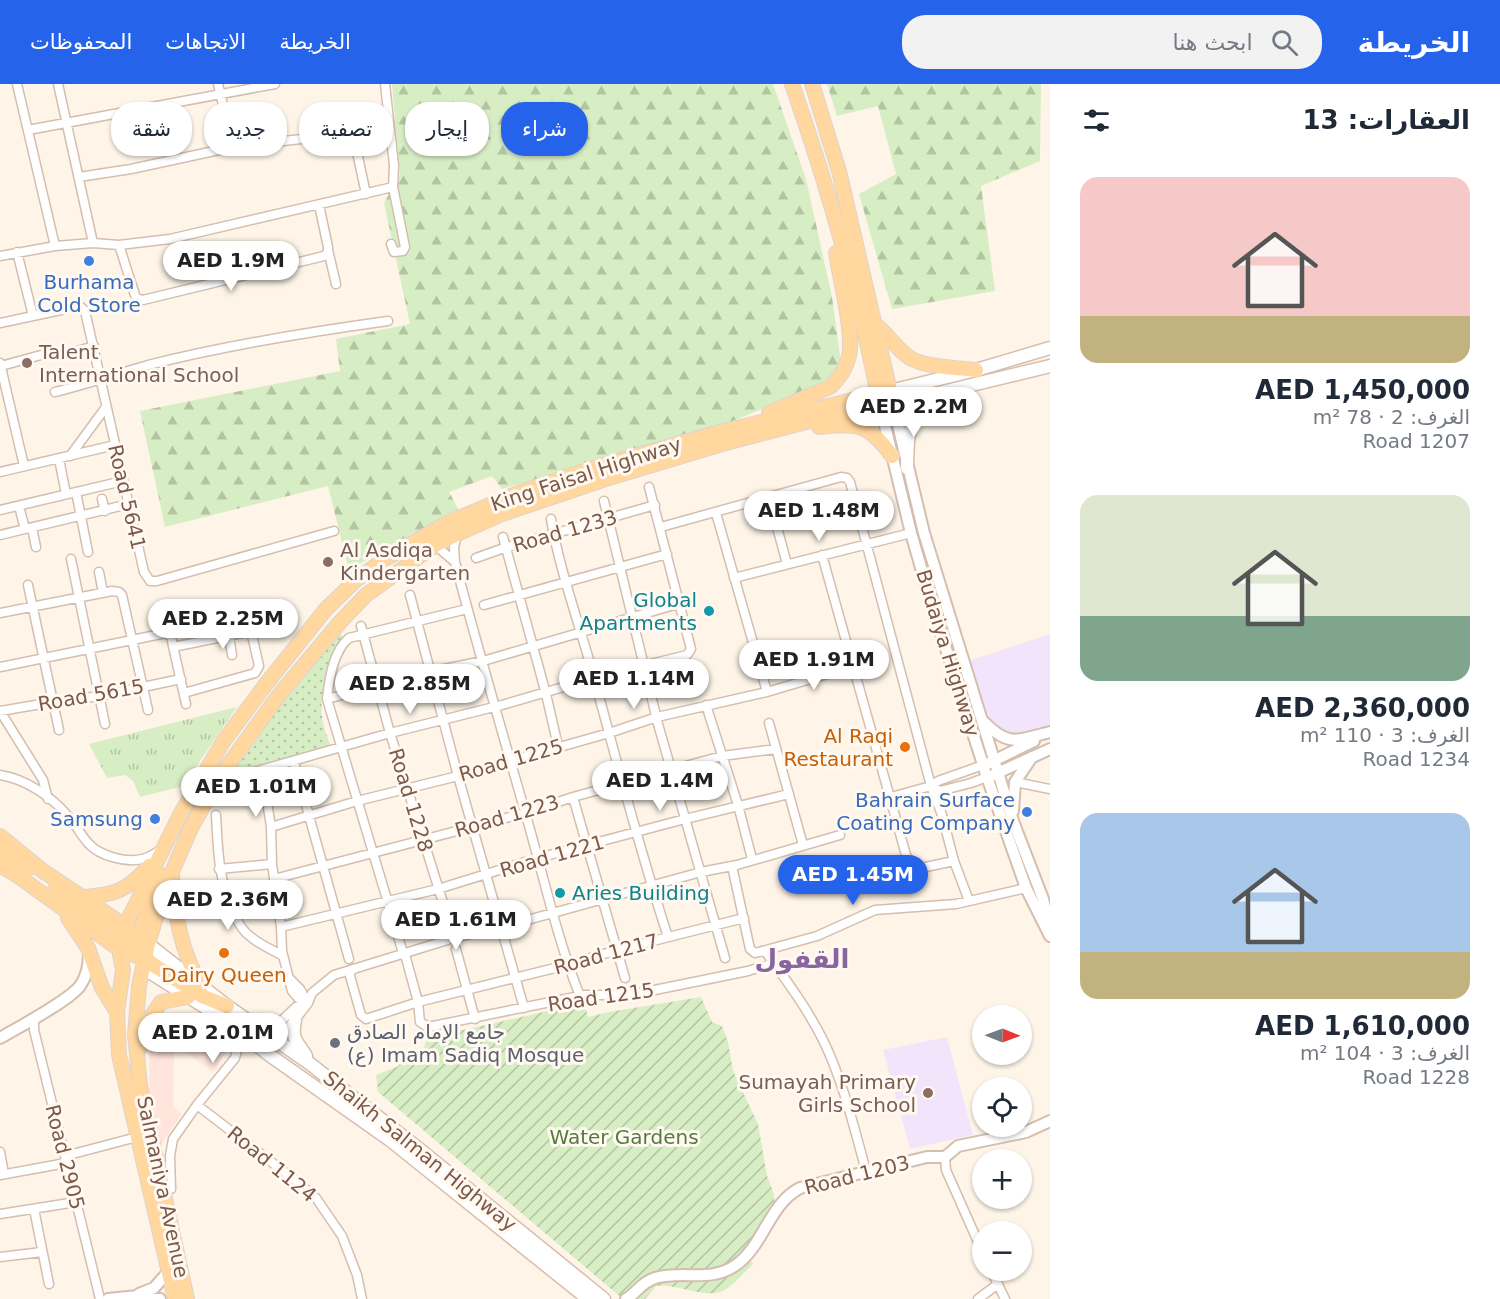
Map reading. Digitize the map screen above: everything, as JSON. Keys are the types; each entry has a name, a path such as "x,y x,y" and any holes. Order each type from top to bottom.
{"main road":[{"name":"Budaiya Highway","path":"792,84 826,185 885,398"},
{"name":"Budaiya Highway","path":"812,84 839,171 874,324 885,398"},
{"path":"721,438 819,393 838,381 846,367 850,353 849,334 826,185"},
{"path":"874,324 912,359 976,370"},
{"name":"King Faisal Highway","path":"133,947 161,851 223,742 326,609 356,580 385,559 447,523 523,491 606,464 885,398 1050,348"},
{"name":"King Faisal Highway","path":"885,398 958,388 1050,366"},
{"path":"907,468 909,430 915,416 927,406 958,388"},
{"path":"721,438 847,424 872,432 892,456"},
{"name":"King Faisal Highway","path":"133,947 211,791 279,695 366,595 435,545 502,514 721,438"},
{"path":"140,1085 129,1070 124,1043 124,1013 133,947 174,843 181,813"},
{"name":"Shaikh Salman Highway","path":"1,840 83,897 188,997 231,1023 268,1054 390,1140 588,1299"},
{"path":"83,897 111,895 122,890 138,878 161,851"},
{"path":"0,865 105,939 133,947"},
{"path":"172,871 175,911 181,938 201,986"},
{"path":"18,876 43,883 204,997 227,1006"},
{"path":"54,903 88,948 102,988 117,1012"},
{"name":"Shaikh Salman Highway","path":"133,947 201,986 309,1063 604,1299"},
{"name":"Salmaniya Avenue","path":"133,947 123,970 117,1012 119,1055 175,1299"},
{"name":"Salmaniya Avenue","path":"133,947 135,1035 140,1085 187,1299"},
{"path":"139,1061 142,1037 155,1009 161,1002 188,997"},
{"path":"295,1020 292,1033 309,1063"}],"street":[{"path":"17,84 55,246"},
{"path":"58,84 93,243"},
{"path":"218,84 222,102"},
{"path":"28,130 275,84"},
{"path":"386,84 394,165 393,187 405,247 403,250 394,252 391,244"},
{"path":"287,141 346,135 351,137 355,143 366,194"},
{"path":"79,177 131,169 204,153"},
{"path":"0,256 55,246 93,243 119,245 170,239 393,187"},
{"path":"319,205 336,284"},
{"path":"119,245 135,296 140,301 321,257 327,254 328,250"},
{"path":"17,252 33,316"},
{"name":"Road 5641","path":"0,323 81,307 86,313 144,572 150,581 333,531"},
{"path":"55,392 101,381 150,365 269,339 388,321"},
{"path":"64,355 94,346"},
{"path":"24,466 1,364 52,352"},
{"name":"Budaiya Highway","path":"885,398 892,456 911,533 987,777 1026,888 1050,936"},
{"name":"Budaiya Highway","path":"885,398 1013,821 1047,903 1050,928"},
{"path":"70,456 106,406"},
{"path":"0,472 115,445"},
{"path":"59,459 81,517 88,552"},
{"path":"661,527 841,477 847,478 850,482 931,786 969,901"},
{"path":"0,510 123,481"},
{"path":"233,778 390,733 546,694 645,664 687,655 691,649 681,603 649,487"},
{"path":"102,499 105,511"},
{"path":"604,501 657,717 725,958"},
{"path":"0,535 129,504"},
{"name":"Road 1233","path":"476,558 554,533 655,505"},
{"path":"771,505 788,564"},
{"path":"19,506 36,547"},
{"path":"716,513 767,692"},
{"path":"551,519 566,582 635,832 668,937"},
{"path":"734,578 911,533"},
{"path":"457,534 454,548 455,562 467,609 538,858 551,914 567,965 580,996"},
{"path":"503,537 504,548 546,694 558,746"},
{"path":"435,545 455,562"},
{"path":"484,605 668,554"},
{"path":"822,555 906,855 912,865 921,868 954,861"},
{"path":"71,559 105,724"},
{"path":"99,572 103,593"},
{"path":"28,585 59,730"},
{"path":"0,614 117,591 122,595 148,710"},
{"path":"410,595 442,720 524,1008"},
{"path":"327,699 429,672 483,661 681,603"},
{"path":"418,1002 327,699 332,669 342,645 348,638 467,609"},
{"name":"Road 1228","path":"361,626 390,733 454,938"},
{"path":"173,647 267,628"},
{"path":"184,693 255,673 259,666 251,631"},
{"path":"0,666 166,633 171,637 186,704"},
{"path":"229,636 232,655"},
{"name":"Road 1225","path":"271,827 357,801 458,776 609,733 657,717 767,692 854,666"},
{"name":"Road 5615","path":"0,711 100,696 181,679"},
{"path":"706,705 752,859"},
{"path":"0,711 43,780 47,800"},
{"path":"980,718 998,736 1011,741 1050,732"},
{"path":"768,723 803,845"},
{"path":"891,797 931,786 938,781 983,765 1050,732"},
{"name":"Road 1223","path":"274,879 525,813 671,769 722,756 776,749"},
{"path":"931,786 940,791 971,783 1050,749"},
{"path":"1013,821 1015,782 1032,758"},
{"path":"294,762 349,959"},
{"path":"25,784 36,770"},
{"path":"262,770 271,827 272,864 283,956 294,995 308,1003"},
{"path":"0,775 25,784 69,816 88,843 103,854 138,860 161,851"},
{"path":"0,781 25,784"},
{"path":"1015,782 1050,789"},
{"name":"Road 1221","path":"281,927 438,889 586,845 789,794"},
{"path":"573,797 625,978"},
{"path":"216,815 219,869 225,893 242,929 251,938 283,956"},
{"path":"248,1037 278,1040 308,1003 312,993 328,979 354,969 454,938 551,914 701,872 732,866 840,835"},
{"path":"219,869 272,864"},
{"path":"732,866 750,949 755,952 831,931 874,910 945,906 1026,888"},
{"name":"Road 1217","path":"354,969 351,970 350,976 364,1019 418,1002 744,918"},
{"path":"0,1038 67,998 79,987 87,972 88,948"},
{"path":"456,949 475,1019"},
{"path":"765,951 807,1010 829,1053 841,1082 866,1171"},
{"name":"Road 1215","path":"418,1002 420,1022 428,1027 580,996 630,995 748,971 774,963"},
{"path":"255,1025 277,1025 296,1007 308,1003"},
{"name":"Road 2905","path":"38,1015 34,1022 34,1030 100,1299"},
{"path":"171,1189 173,1139 237,1053 231,1023"},
{"name":"Road 1124","path":"197,1104 316,1198 342,1236 357,1275 362,1299"},
{"name":"Road 1203","path":"629,1298 643,1283 656,1278 709,1276 725,1272 750,1252 791,1193 805,1186 927,1158 945,1157 958,1146 1026,1132 1050,1121"},
{"path":"0,1152 2,1175 65,1160 137,1137"},
{"path":"945,1157 946,1170 972,1228"},
{"path":"0,1214 76,1202"},
{"path":"34,1209 50,1284"},
{"path":"0,1257 42,1252"},
{"path":"127,1297 153,1288 169,1271"},
{"path":"997,1281 1005,1299"},
{"path":"978,1299 998,1284"},
{"path":"108,1299 127,1297 160,1299"}],"shaded area":[{"path":"1050,634 1050,726 1026,737 1002,736 990,728 968,661"},
{"path":"168,1015 181,1015 192,1019 230,1046 213,1072 179,1047 174,1054 173,1107 182,1114 160,1146 150,1135 149,1033 156,1022"},
{"name":"Sumayah Primary Girls School","path":"947,1037 972,1135 910,1149 883,1050"}],"green space":[{"path":"392,84 773,84 806,179 832,297 841,363 826,383 718,427 502,489 492,476 449,492 461,514 413,533 349,570 328,486 165,527 140,411 340,371 336,339 410,324 384,203 400,174"},
{"path":"827,84 1041,84 1040,161 981,186 995,291 892,309 859,194 896,174 878,106 837,116"},
{"path":"338,631 344,638 325,685 322,705 323,724 331,748 230,774 320,650"},
{"path":"237,707 183,786 140,797 133,781 125,775 107,778 89,744"},
{"name":"Water Gardens","path":"701,997 712,1022 722,1026 728,1042 733,1071 758,1124 767,1176 774,1194 775,1224 763,1234 747,1254 753,1264 723,1291 708,1293 670,1286 656,1286 645,1299 623,1299 378,1092 376,1075 399,1066 398,1054 423,1050 427,1038 584,1003 588,1017"}],"place":[{"name":"Burhama Cold Store","path":"89,261"},
{"name":"Talent International School","path":"27,363"},
{"name":"Al Asdiqa Kindergarten","path":"328,562"},
{"name":"Global Apartments","path":"709,611"},
{"name":"Al Raqi Restaurant","path":"905,747"},
{"name":"Bahrain Surface Coating Company","path":"1027,812"},
{"name":"Samsung","path":"155,819"},
{"name":"Aries Building","path":"560,893"},
{"name":"Dairy Queen","path":"224,953"},
{"name":"جامع الإمام الصادق (ع) Imam Sadiq Mosque","path":"335,1043"},
{"name":"Sumayah Primary Girls School","path":"928,1093"}],"district":[{"name":"القفول","path":"802,959"}]}
